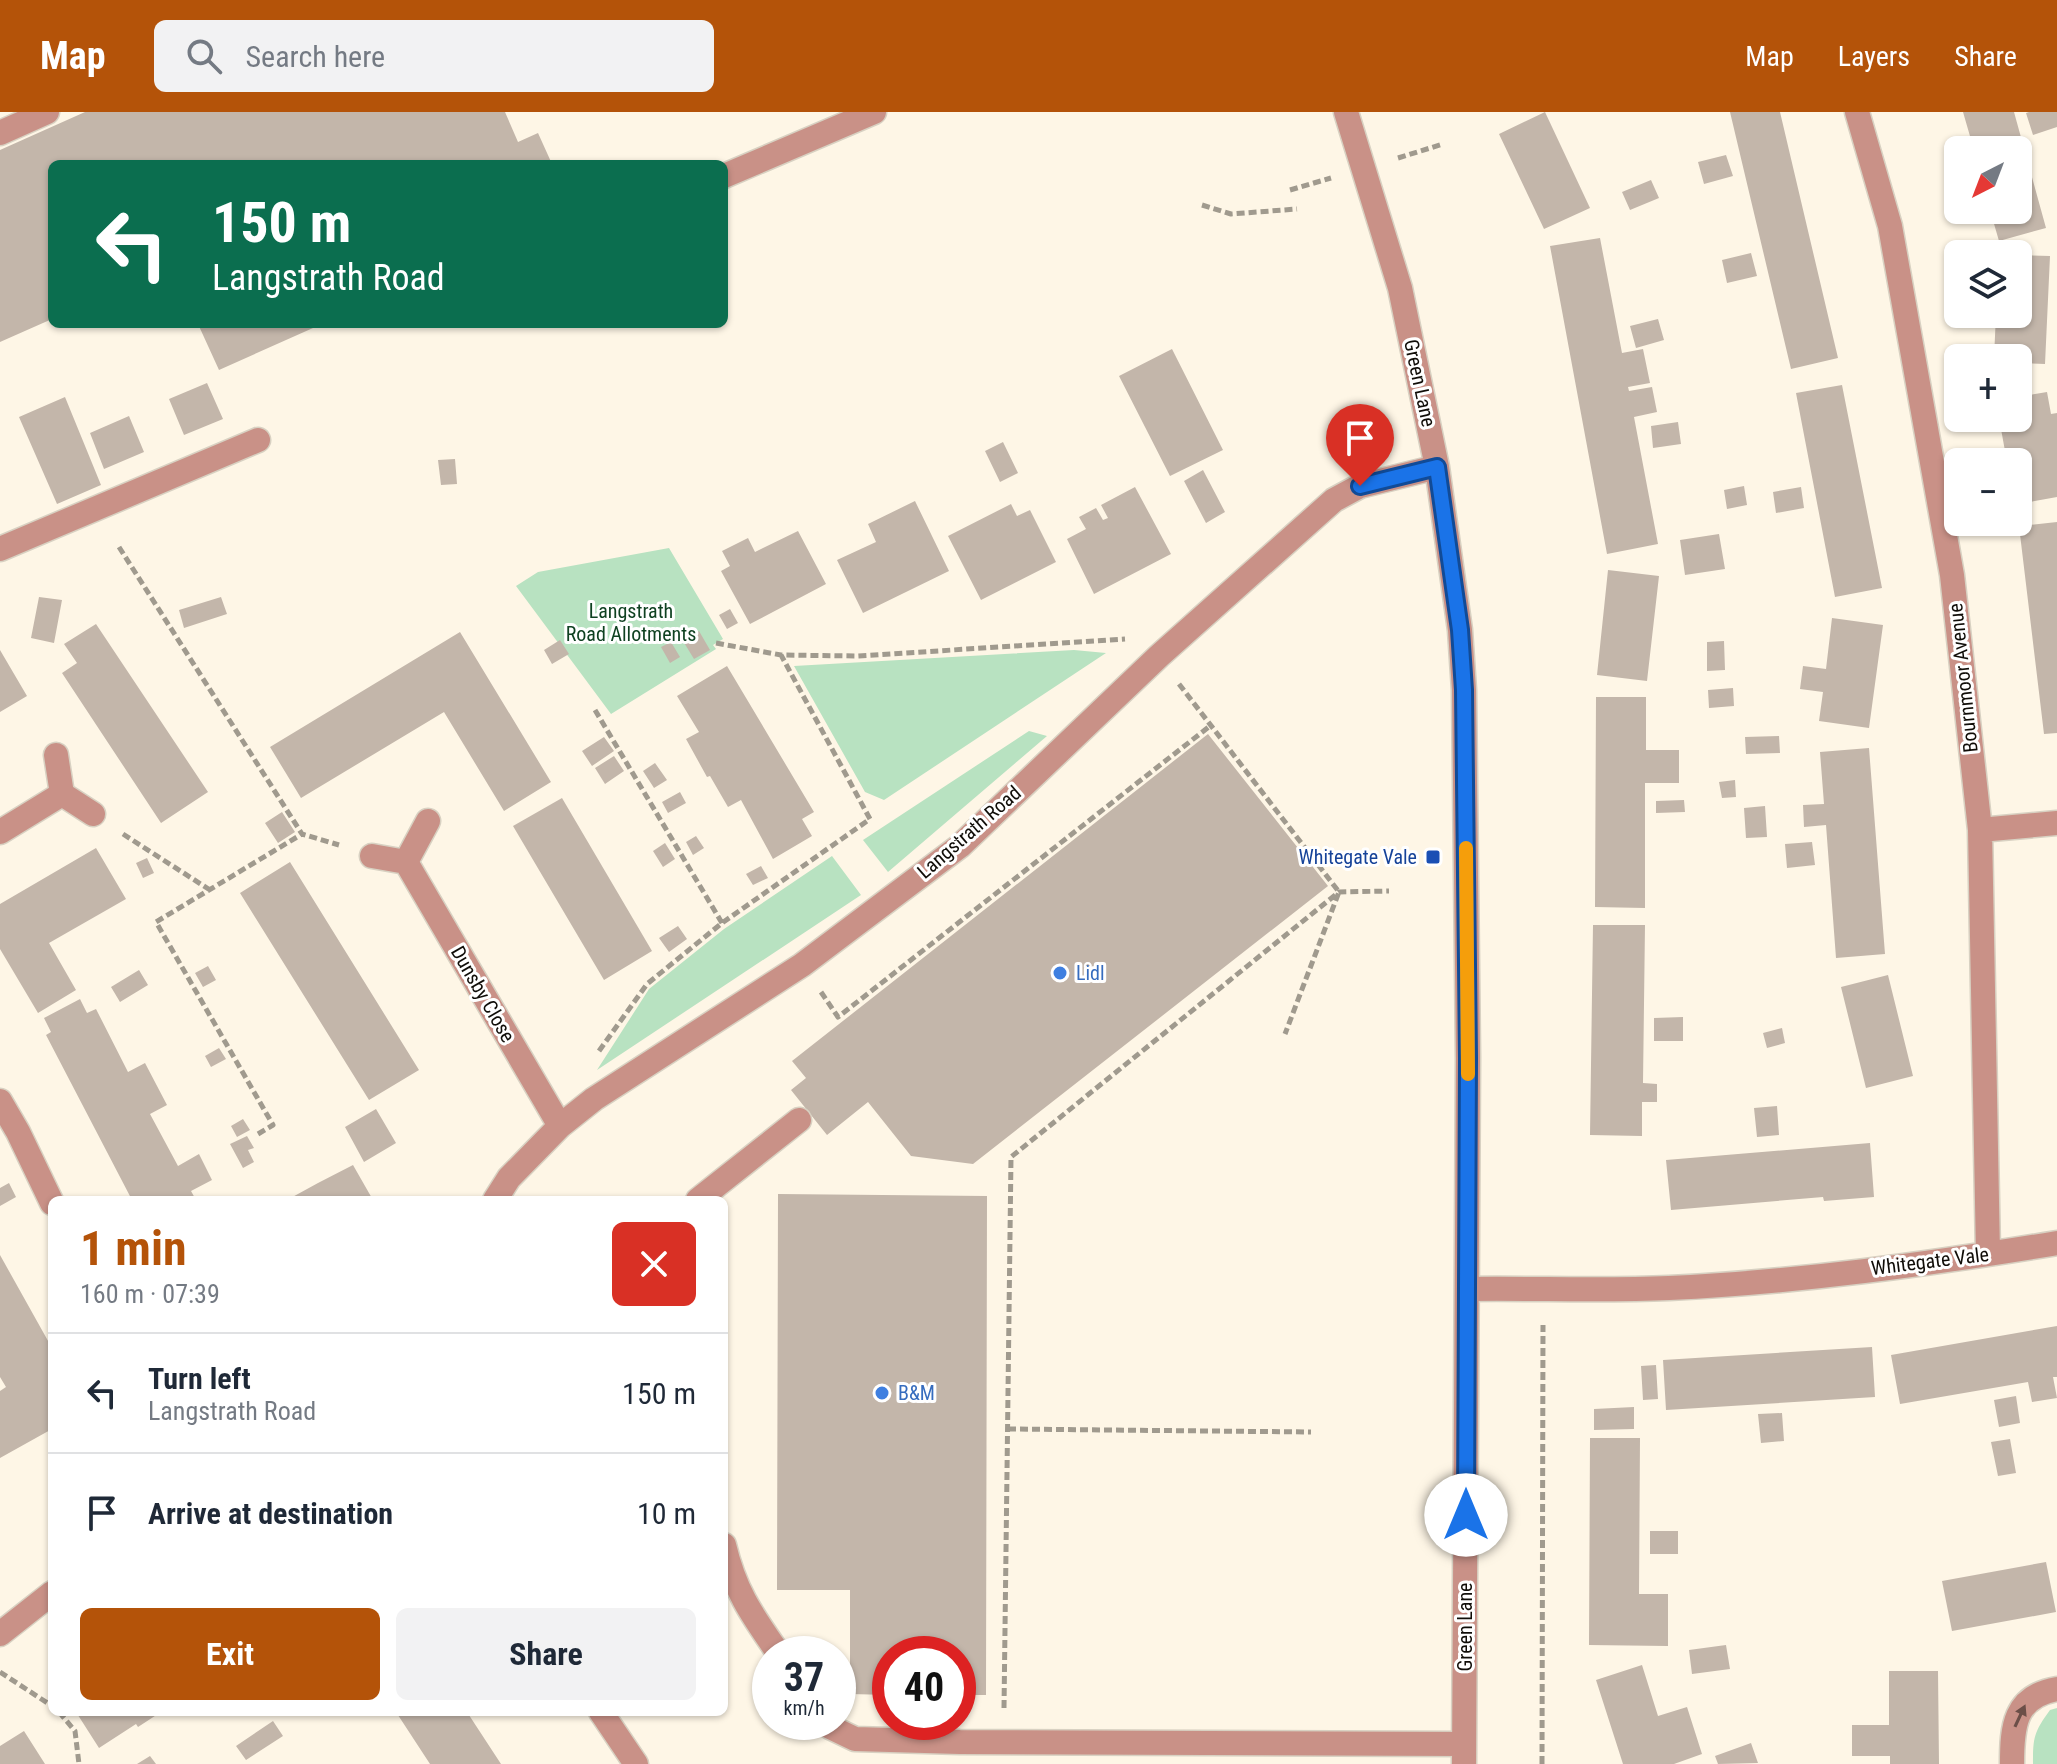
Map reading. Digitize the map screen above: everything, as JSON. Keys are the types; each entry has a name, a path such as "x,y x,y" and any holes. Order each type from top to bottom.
{"street":[{"path":"0,133 47,112"},
{"path":"728,174 874,112"},
{"name":"Green Lane","path":"1346,112 1400,288 1437,467 1460,630 1464,690 1468,1058 1464,1754"},
{"name":"Bournmoor Avenue","path":"1857,112 1890,226 1952,575 1980,830 1988,1254"},
{"path":"0,549 82,523 258,440"},
{"name":"Langstrath Road","path":"498,1196 509,1178 560,1126 594,1099 802,965 960,846 1159,656 1334,500 1360,486 1437,467"},
{"path":"56,755 62,794 93,814"},
{"path":"0,832 62,794"},
{"path":"372,856 406,862 428,821"},
{"path":"1980,830 2057,823"},
{"name":"Dunsby Close","path":"406,862 560,1126"},
{"path":"0,1101 49,1196"},
{"path":"703,1196 799,1120"},
{"name":"Whitegate Vale","path":"1467,1289 1668,1288 1807,1277 2057,1243"},
{"path":"728,1562 745,1605 767,1636"},
{"path":"0,1634 48,1596"},
{"path":"2012,1764 2012,1735 2018,1714 2027,1701 2045,1691 2057,1689"},
{"path":"603,1716 624,1760"},
{"path":"856,1739 1464,1754"}],"path":[{"path":"1202,205 1231,214 1297,209"},
{"path":"119,547 302,834 372,856"},
{"path":"716,643 781,655 858,656 1134,638"},
{"path":"594,1099 580,1075 647,984 722,923 870,819 781,655"},
{"path":"1191,701 1339,892"},
{"path":"595,710 722,923"},
{"path":"829,1004 838,1017 1210,726"},
{"path":"93,814 210,890"},
{"path":"258,1134 273,1125 156,922 302,834"},
{"path":"1004,1742 1011,1157 1339,892 1389,891"},
{"path":"1285,1034 1339,892"},
{"path":"1542,1764 1543,1313"},
{"path":"1007,1429 1311,1432"},
{"path":"0,1672 48,1703"},
{"path":"62,1716 75,1731 79,1764"}],"green space":[{"name":"Langstrath Road Allotments","path":"669,548 723,639 713,645 716,649 611,714 516,586 538,572"},
{"path":"1074,650 1106,653 884,800 865,792 794,666"},
{"path":"1029,731 1047,736 888,872 863,840"},
{"path":"832,856 861,895 597,1070 649,989 724,929"},
{"path":"2057,1708 2057,1764 2033,1764 2038,1730 2050,1710"}],"building":[{"path":"85,112 505,112 518,142 538,133 550,160 48,160 48,321 0,342 0,150"},
{"path":"1545,112 1590,208 1544,229 1499,134"},
{"path":"1730,112 1780,112 1838,358 1791,369"},
{"path":"1963,112 2014,112 2021,136 1970,136"},
{"path":"2057,112 2057,127 2033,135 2026,113"},
{"path":"1726,155 1733,176 1704,184 1698,162"},
{"path":"2032,177 2046,228 1999,240 1994,224 2032,224"},
{"path":"1651,180 1659,198 1630,210 1622,192"},
{"path":"1600,238 1622,353 1643,349 1650,383 1628,387 1629,391 1652,387 1657,412 1634,417 1658,544 1607,554 1550,246"},
{"path":"1751,253 1757,276 1727,283 1722,260"},
{"path":"2032,255 2050,256 2045,364 2032,364 2032,344 1995,344 1995,328 2032,328"},
{"path":"1658,319 1664,340 1636,348 1630,326"},
{"path":"200,328 313,328 219,370"},
{"path":"1172,349 1223,450 1170,476 1119,376"},
{"path":"207,383 223,419 184,435 169,399"},
{"path":"1842,385 1882,588 1835,597 1796,393"},
{"path":"2047,392 2051,414 2057,413 2057,497 2032,501 2032,448 2004,448 2002,432 2032,432 2032,395"},
{"path":"65,397 101,485 57,504 19,417"},
{"path":"129,416 144,452 104,469 90,433"},
{"path":"1678,422 1681,444 1653,448 1651,426"},
{"path":"1003,442 1018,473 1000,482 985,451"},
{"path":"455,459 457,484 441,485 438,460"},
{"path":"1203,470 1225,512 1206,523 1184,481"},
{"path":"1744,486 1747,505 1727,509 1724,490"},
{"path":"1135,487 1171,554 1094,594 1067,539 1086,529 1079,517 1096,508 1103,520 1108,518 1101,505"},
{"path":"1801,487 1804,508 1776,513 1773,492"},
{"path":"915,501 949,571 863,613 837,560 876,542 868,524"},
{"path":"1011,504 1017,516 1030,510 1056,562 981,600 948,536"},
{"path":"2057,522 2057,733 2044,734 2020,536 2032,536 2032,525"},
{"path":"798,531 826,584 750,624 721,571 730,566 722,551 748,538 755,552"},
{"path":"1719,534 1725,569 1685,575 1680,540"},
{"path":"1608,570 1659,576 1647,681 1597,675"},
{"path":"39,597 62,600 54,643 31,638"},
{"path":"221,597 227,614 184,628 179,610"},
{"path":"730,609 738,623 727,629 719,615"},
{"path":"1832,618 1883,625 1869,728 1819,721 1823,692 1800,689 1803,666 1826,669"},
{"path":"96,624 208,792 161,823 62,673 77,663 64,644"},
{"path":"699,631 710,650 694,659 683,641"},
{"path":"460,632 551,782 504,811 444,712 301,798 270,747"},
{"path":"560,640 569,654 552,664 544,650"},
{"path":"1724,641 1725,670 1707,671 1707,642"},
{"path":"671,642 680,657 670,663 661,647"},
{"path":"0,650 27,696 0,712"},
{"path":"727,666 814,812 802,819 812,836 773,859 741,800 728,807 686,739 699,732 677,696"},
{"path":"1733,688 1734,706 1709,708 1708,690"},
{"path":"1596,697 1646,697 1646,750 1679,750 1679,783 1645,783 1645,908 1595,907"},
{"name":"Lidl","path":"1208,734 1328,886 973,1164 911,1156 868,1102 827,1135 791,1090 806,1078 792,1061"},
{"path":"1779,736 1780,753 1746,754 1745,737"},
{"path":"604,737 614,751 592,766 582,751"},
{"path":"1869,748 1885,954 1836,958 1826,825 1804,827 1803,805 1824,804 1820,752"},
{"path":"614,756 624,771 605,784 595,768"},
{"path":"655,763 667,780 654,788 643,771"},
{"path":"1735,780 1736,797 1722,798 1719,782"},
{"path":"680,792 686,803 668,813 662,802"},
{"path":"562,798 652,951 604,980 513,826"},
{"path":"1684,800 1685,812 1656,813 1656,801"},
{"path":"1765,806 1767,837 1746,838 1744,808"},
{"path":"282,812 295,832 278,843 265,823"},
{"path":"696,836 704,848 693,855 686,842"},
{"path":"1812,842 1815,865 1787,868 1785,844"},
{"path":"665,843 675,859 663,867 653,851"},
{"path":"96,848 126,899 49,943 76,990 38,1013 0,949 0,904"},
{"path":"147,858 154,873 143,878 136,863"},
{"path":"290,862 419,1070 369,1100 240,893"},
{"path":"761,866 768,878 753,885 746,874"},
{"path":"1593,925 1645,925 1643,1083 1657,1084 1657,1102 1642,1102 1642,1136 1590,1135"},
{"path":"678,926 687,939 669,952 659,938"},
{"path":"208,966 216,980 203,987 195,973"},
{"path":"139,970 148,985 120,1002 111,987"},
{"path":"1888,975 1913,1076 1866,1088 1841,987"},
{"path":"80,999 87,1013 96,1009 128,1072 145,1063 167,1105 150,1114 178,1166 199,1154 212,1180 191,1191 194,1196 130,1196 46,1035 51,1032 44,1018"},
{"path":"1683,1017 1683,1041 1654,1041 1654,1018"},
{"path":"1782,1028 1785,1043 1767,1048 1763,1033"},
{"path":"219,1048 226,1059 211,1067 205,1056"},
{"path":"1777,1106 1779,1135 1757,1137 1754,1108"},
{"path":"376,1109 396,1143 364,1162 345,1127"},
{"path":"243,1119 250,1130 237,1137 231,1126"},
{"path":"247,1136 254,1148 248,1150 254,1162 243,1168 230,1144"},
{"path":"1870,1143 1874,1197 1824,1201 1823,1197 1671,1210 1666,1160"},
{"path":"353,1165 371,1196 294,1196"},
{"path":"9,1183 16,1197 0,1206 0,1188"},
{"name":"B&M","path":"778,1194 987,1196 986,1695 976,1695 976,1636 872,1636 872,1695 856,1694 856,1636 850,1636 850,1590 777,1590"},
{"path":"0,1255 48,1341 48,1431 0,1458 0,1391 6,1387 0,1377"},
{"path":"2057,1326 2057,1377 2053,1377 2057,1398 2032,1402 2028,1382 1900,1404 1891,1355"},
{"path":"1872,1347 1875,1397 1666,1410 1663,1360"},
{"path":"1656,1365 1658,1399 1643,1400 1641,1366"},
{"path":"2016,1396 2020,1423 1999,1427 1994,1400"},
{"path":"1634,1407 1634,1429 1594,1430 1594,1409"},
{"path":"1782,1413 1784,1441 1761,1443 1758,1414"},
{"path":"1590,1438 1640,1438 1639,1594 1668,1594 1668,1646 1589,1645"},
{"path":"2010,1439 2016,1473 1998,1476 1991,1442"},
{"path":"1650,1531 1678,1531 1678,1554 1650,1554"},
{"path":"2046,1562 2056,1612 1952,1631 1942,1581"},
{"path":"1726,1645 1730,1669 1692,1674 1689,1650"},
{"path":"1642,1665 1658,1716 1687,1707 1702,1754 1674,1764 1623,1764 1596,1680"},
{"path":"1889,1671 1938,1671 1939,1764 1890,1764 1890,1756 1852,1756 1852,1725 1889,1725"},
{"path":"79,1716 155,1716 138,1727 136,1724 99,1748"},
{"path":"399,1716 470,1716 501,1764 430,1764"},
{"path":"273,1721 283,1736 246,1760 236,1746"},
{"path":"24,1731 45,1764 0,1764 0,1746"},
{"path":"1751,1743 1758,1763 1718,1764 1715,1756"},
{"path":"150,1756 156,1764 137,1764"}],"slow traffic":[{"path":"1466,848 1468,1074"}],"place":[{"name":"Whitegate Vale","path":"1433,857"},
{"name":"Lidl","path":"1060,973"},
{"name":"B&M","path":"882,1393"}],"route":[{"path":"1360,486 1437,467 1460,630 1464,690 1468,1058 1466,1515"}]}
